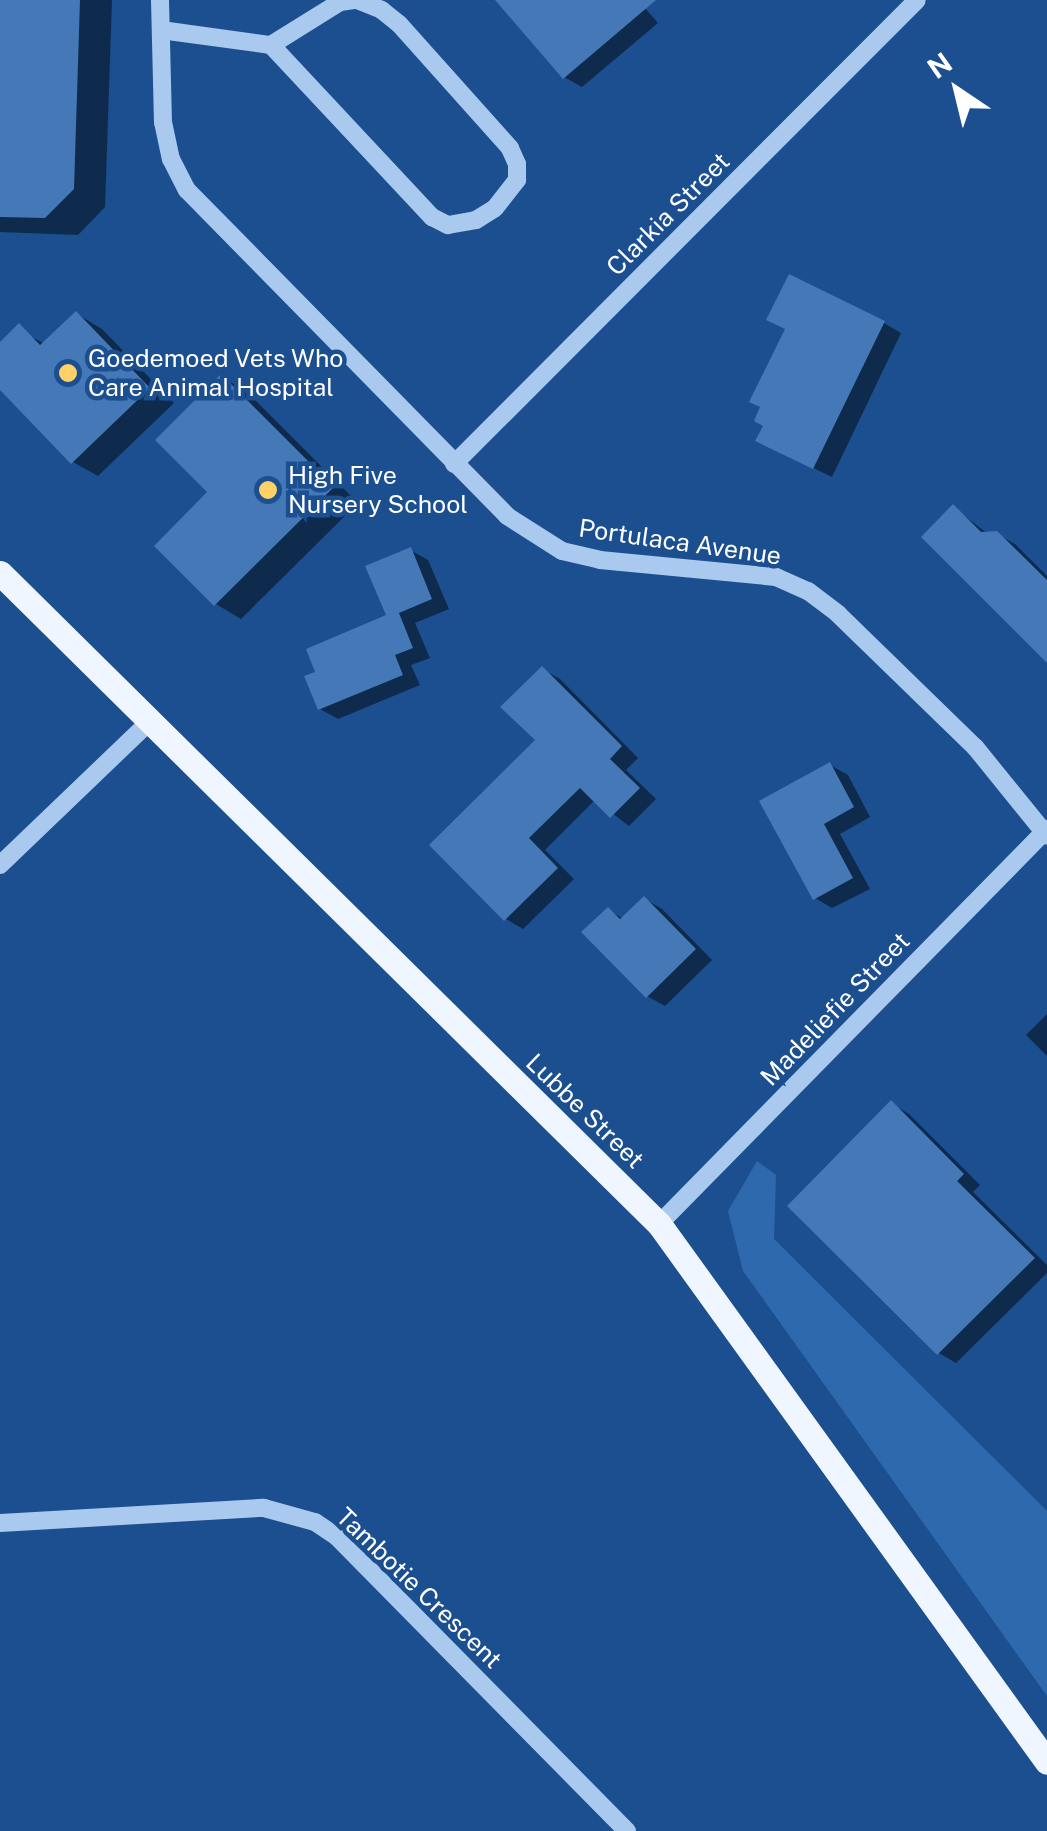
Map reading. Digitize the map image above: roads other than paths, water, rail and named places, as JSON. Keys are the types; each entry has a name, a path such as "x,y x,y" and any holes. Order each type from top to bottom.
{"main road":[{"name":"Lubbe Street","path":"0,573 658,1224 1047,1762"}],"street":[{"name":"Portulaca Avenue","path":"160,0 163,122 171,159 187,190 506,516 562,551 600,560 776,577 808,591 838,614 974,746 1046,832"},
{"path":"161,30 271,46 432,218 448,225 476,220 511,192 517,164 510,148 382,10 355,0 340,2 271,46"},
{"name":"Clarkia Street","path":"454,464 917,0"},
{"path":"0,865 149,722"},
{"name":"Madeliefie Street","path":"658,1224 1046,832"},
{"name":"Tambotie Crescent","path":"0,1523 264,1508 315,1522 337,1537 627,1831"}],"place":[{"name":"Goedemoed Vets Who Care Animal Hospital","path":"68,373"},
{"name":"High Five Nursery School","path":"268,490"}]}
